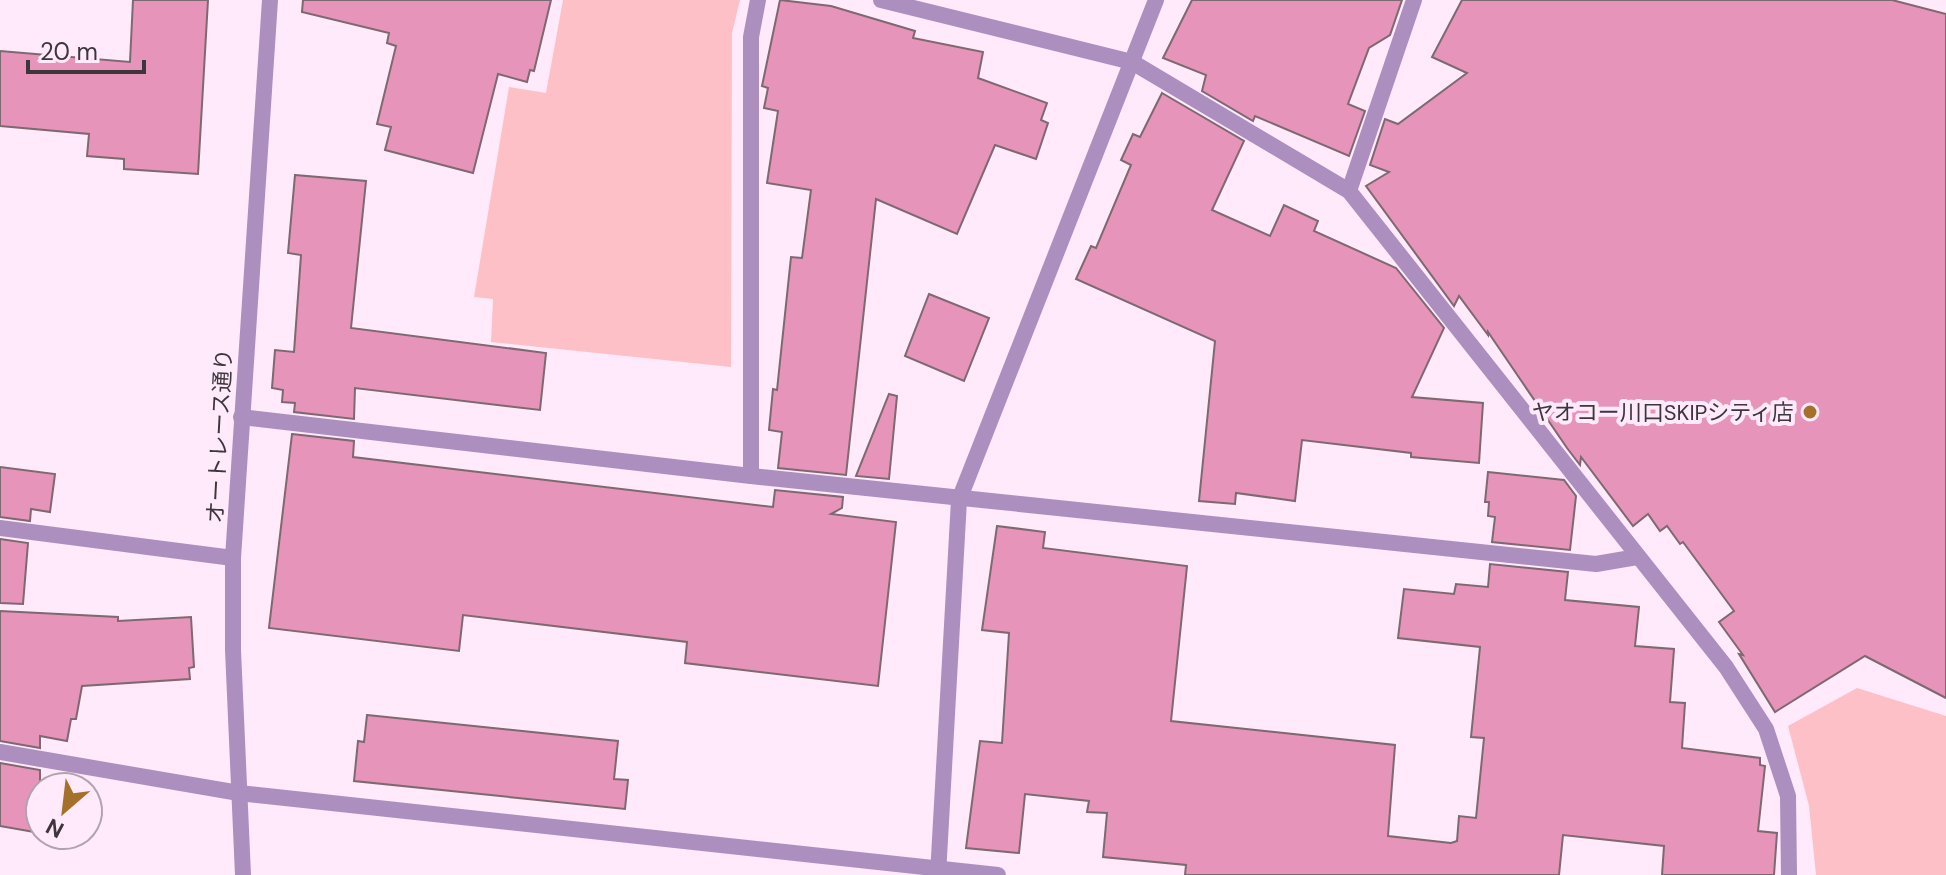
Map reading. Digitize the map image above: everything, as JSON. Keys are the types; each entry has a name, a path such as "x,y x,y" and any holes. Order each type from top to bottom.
{"street":[{"name":"オートレース通り","path":"243,875 233,650 233,558 270,0"},
{"path":"751,476 751,37 758,0"},
{"path":"881,0 1132,62 1349,191 1726,667 1766,729 1788,796 1789,875"},
{"path":"938,872 959,500 1156,0"},
{"path":"1349,191 1414,0"},
{"path":"241,417 959,500 1596,564 1637,557"},
{"path":"0,528 233,558"},
{"path":"0,752 239,793 938,872 998,875"}],"shaded area":[{"path":"563,0 740,0 732,33 731,367 491,342 493,299 474,297 509,87 546,93"},
{"path":"1857,688 1946,716 1946,875 1816,875 1809,806 1788,726"}],"building":[{"path":"133,0 208,0 198,174 124,169 124,159 87,156 89,134 0,126 0,51 130,62"},
{"path":"303,0 551,0 534,71 530,70 527,82 498,74 473,173 385,150 391,127 377,124 396,46 387,43 389,33 302,12"},
{"path":"780,0 831,6 915,31 913,38 983,52 978,78 1047,103 1041,120 1048,123 1036,159 995,145 957,234 876,199 846,475 778,468 782,432 769,430 773,389 777,390 791,257 802,258 811,190 767,183 778,111 764,108 768,88 762,86"},
{"path":"1192,0 1402,0 1390,35 1369,48 1348,104 1365,111 1349,156 1255,116 1253,121 1202,91 1206,75 1163,58"},
{"name":"ヤオコー川口SKIPシティ店","path":"1462,0 1892,0 1946,14 1946,698 1865,656 1775,712 1739,654 1743,655 1719,622 1734,611 1683,542 1680,544 1667,526 1660,531 1648,514 1633,526 1581,457 1580,465 1567,448 1488,332 1488,335 1459,296 1454,306 1366,186 1389,172 1370,165 1385,119 1398,124 1467,73 1432,57"},
{"path":"1162,93 1244,141 1212,210 1270,236 1284,205 1318,221 1314,231 1396,268 1444,328 1412,397 1483,403 1479,463 1411,457 1411,453 1302,440 1295,501 1236,493 1235,504 1199,501 1215,341 1076,279 1091,246 1096,248 1131,165 1121,160 1133,134 1140,137"},
{"path":"295,175 366,181 351,328 546,353 540,410 355,388 354,419 294,412 295,403 282,402 283,390 272,388 275,350 294,352 301,255 288,253"},
{"path":"929,294 989,318 964,381 905,356"},
{"path":"889,394 897,396 889,479 856,476"},
{"path":"292,434 354,441 353,457 773,507 775,490 843,497 842,508 831,514 896,522 878,686 685,663 687,642 463,615 459,651 269,628"},
{"path":"0,467 55,474 50,512 31,509 30,521 0,517"},
{"path":"1488,472 1564,480 1576,496 1570,550 1492,542 1495,517 1488,516 1489,502 1485,502"},
{"path":"997,526 1045,532 1043,548 1187,566 1171,721 1395,745 1388,836 1451,843 1457,841 1459,816 1476,818 1484,738 1471,737 1480,647 1398,638 1404,589 1454,594 1456,584 1488,587 1490,564 1568,572 1565,600 1639,607 1635,646 1674,649 1670,702 1685,703 1682,748 1760,758 1760,765 1765,766 1758,831 1777,833 1774,875 1662,875 1664,846 1563,835 1559,875 1185,875 1186,865 1103,857 1107,813 1087,812 1089,801 1025,794 1019,853 966,848 980,741 1002,743 1009,633 982,630"},
{"path":"0,539 28,543 23,604 0,603"},
{"path":"0,611 118,617 118,621 191,617 194,667 189,668 190,679 82,686 76,719 71,719 67,741 40,736 40,748 0,741"},
{"path":"367,715 618,741 614,779 628,780 625,809 354,781 358,741 364,742"},
{"path":"0,763 40,770 24,771 24,830 0,826"}],"place":[{"name":"ヤオコー川口SKIPシティ店","path":"1810,412"}]}
